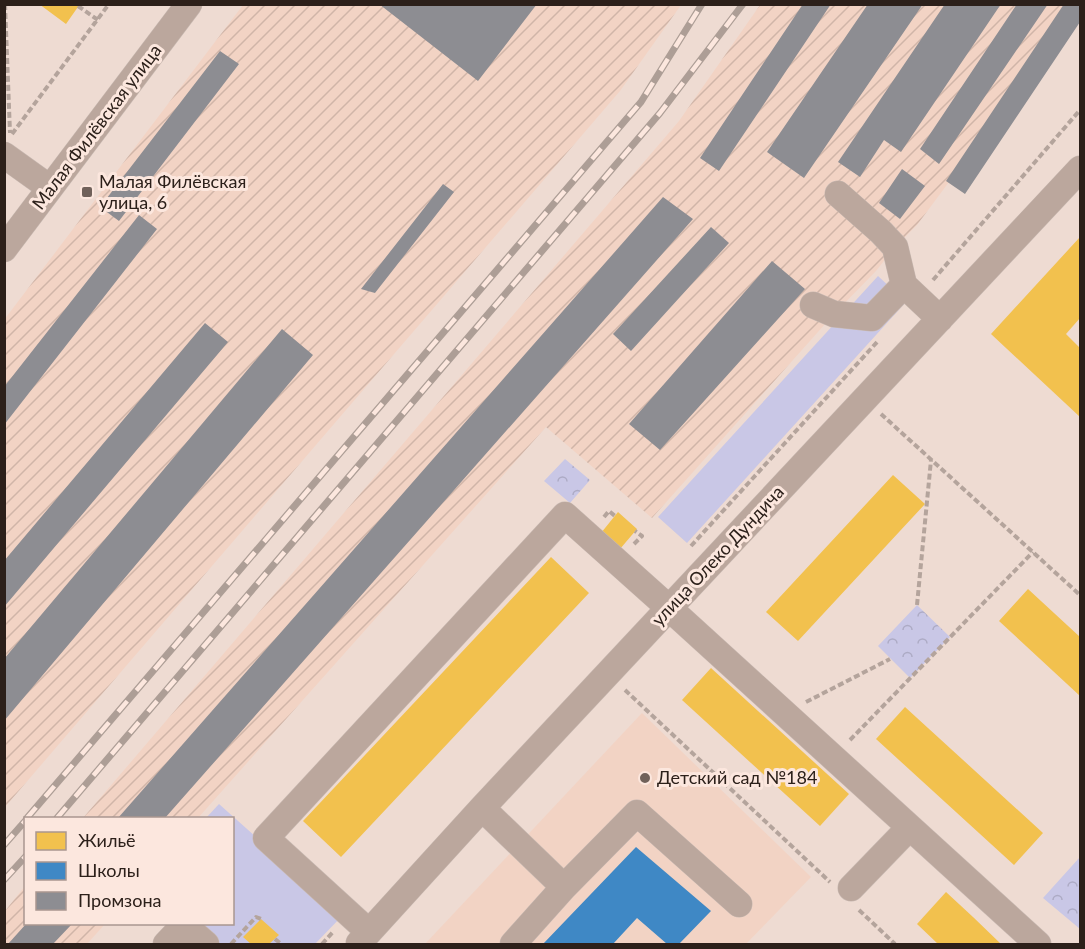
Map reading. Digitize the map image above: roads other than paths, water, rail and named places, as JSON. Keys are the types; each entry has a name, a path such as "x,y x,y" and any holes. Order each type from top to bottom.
{"street":[{"name":"Малая Филёвская улица","path":"4,249 189,4"},
{"path":"4,155 50,188"},
{"name":"улица Олеко Дундича","path":"363,938 1080,169"},
{"path":"838,194 881,232 894,247 911,291 940,319"},
{"path":"813,305 834,314 872,318 911,291"},
{"path":"363,938 266,837 565,515 1038,945"},
{"path":"482,808 564,887"},
{"path":"513,945 564,887 637,813 739,904"},
{"path":"846,894 909,828"},
{"path":"166,945 184,925 206,945"}],"railway":[{"path":"28,817 641,102 702,4"},
{"path":"58,817 660,113 743,4"},
{"path":"4,845 24,822"},
{"path":"4,880 24,858"}],"place":[{"name":"Малая Филёвская улица, 6","path":"87,192"},
{"name":"Детский сад №184","path":"645,778"}]}
